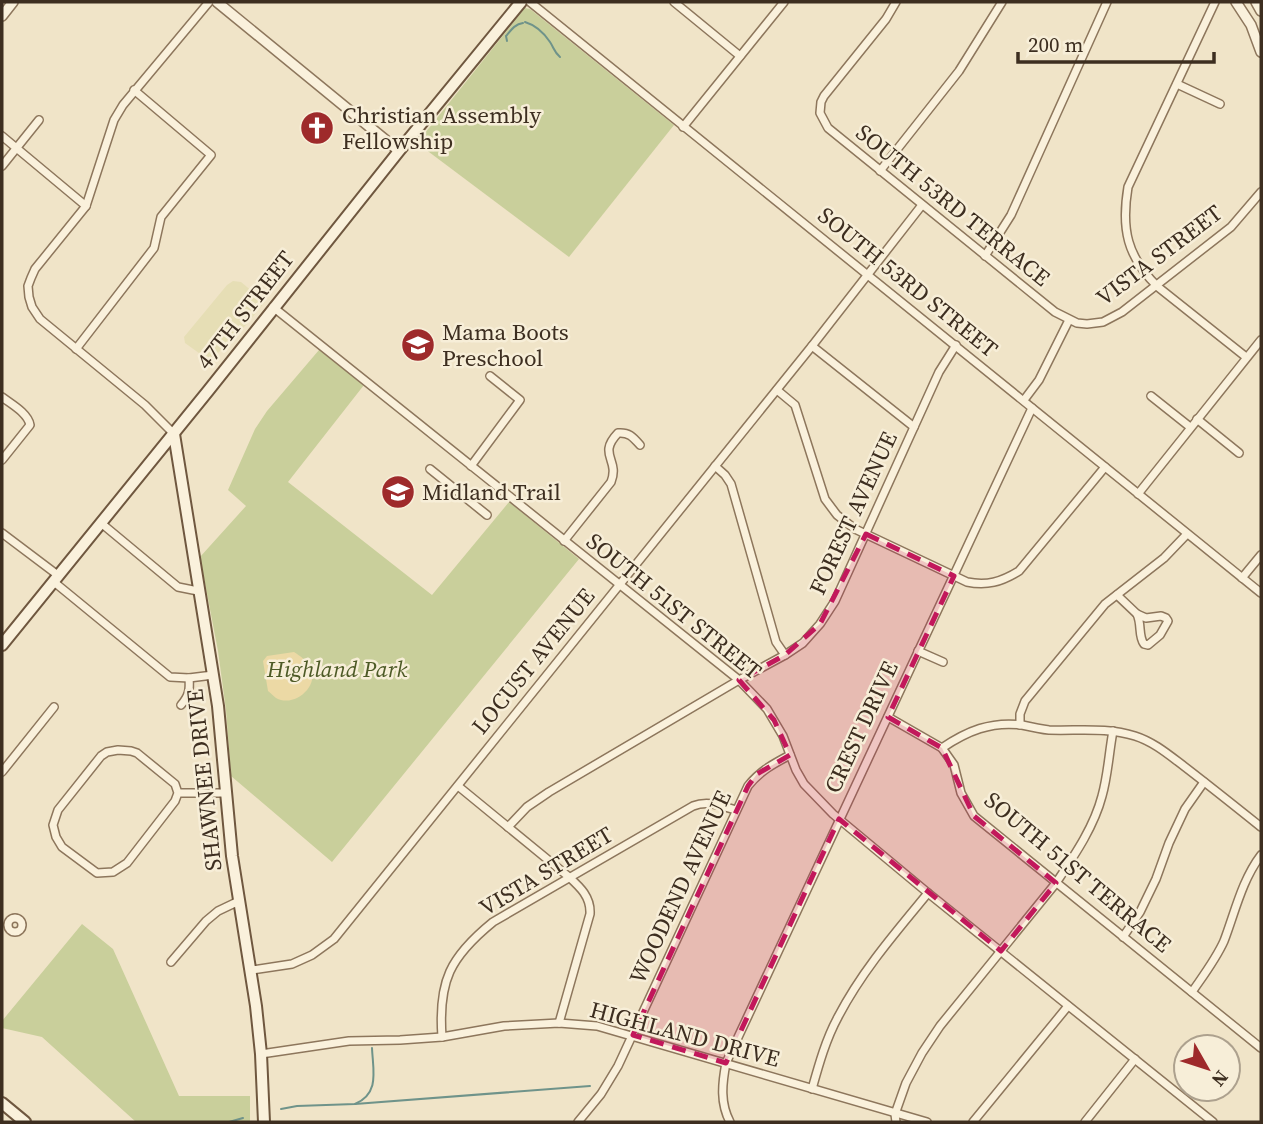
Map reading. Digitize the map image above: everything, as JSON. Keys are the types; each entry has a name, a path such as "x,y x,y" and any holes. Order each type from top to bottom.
{"main road":[{"name":"47TH STREET","path":"2,645 174,434 398,151 521,2"},
{"name":"SHAWNEE DRIVE","path":"174,434 218,706 232,856 251,970 261,1054 264,1122"},
{"path":"156,455 164,454 178,466"},
{"path":"2,1103 25,1122"}],"street":[{"path":"2,16 13,2"},
{"path":"174,434 145,405 40,319 32,307 28,286 35,269 86,205 114,120 123,104 209,2"},
{"path":"217,2 398,151"},
{"name":"SOUTH 53RD STREET","path":"530,2 1261,593"},
{"path":"674,2 740,56"},
{"path":"683,127 784,2"},
{"name":"SOUTH 53RD TERRACE","path":"896,2 886,19 824,96 820,113 824,123 985,256 1055,312 1069,320"},
{"path":"880,171 959,71 1002,2"},
{"path":"985,256 1011,215 1107,2"},
{"path":"1215,2 1128,187 1124,221 1132,253 1155,285 1246,357"},
{"path":"1236,2 1251,25 1261,52"},
{"path":"1256,2 1261,11"},
{"path":"1177,84 1220,104"},
{"path":"76,349 154,248 161,217 211,155 134,90"},
{"path":"2,166 39,120"},
{"path":"2,136 86,205"},
{"name":"VISTA STREET","path":"1069,320 1087,324 1103,322 1122,312 1231,226 1261,192"},
{"name":"LOCUST AVENUE","path":"251,970 292,964 312,955 334,939 777,390 922,205"},
{"name":"SOUTH 51ST STREET","path":"274,307 738,680 767,709 783,736 804,784 839,819 1213,1122"},
{"path":"1024,400 1039,380 1069,320"},
{"path":"1138,494 1261,341"},
{"path":"812,345 914,426"},
{"name":"FOREST AVENUE","path":"508,827 527,807 549,792 785,655 803,642 820,624 835,601 939,372 956,345"},
{"path":"471,466 520,400 490,376"},
{"path":"777,390 795,405 825,499 842,520 967,582 993,584 1018,571 1105,467"},
{"path":"1151,396 1190,427"},
{"path":"2,397 29,420 30,425 2,460"},
{"name":"CREST DRIVE","path":"730,1122 723,1102 722,1083 726,1063 1032,408"},
{"path":"1197,419 1239,453"},
{"path":"564,541 611,481 614,473 608,453 611,440 618,433 626,433 633,436 640,445"},
{"path":"715,467 731,484 776,642 785,655"},
{"path":"430,468 487,515"},
{"path":"102,523 178,587 198,591"},
{"path":"2,533 170,677 213,676"},
{"path":"1020,725 1020,714 1025,701 1105,604 1164,558 1187,534"},
{"path":"1242,578 1261,555"},
{"path":"1116,595 1137,614 1146,618 1161,616 1168,621 1160,635 1148,645 1140,639 1141,624 1137,614"},
{"path":"918,651 943,662"},
{"path":"181,705 190,690 189,678"},
{"path":"2,772 54,707"},
{"path":"888,717 942,748 978,727 997,724 1046,730 1113,731 1133,736 1152,743 1261,827"},
{"path":"896,1118 906,1083 940,1026 1056,883 1088,830 1102,796 1113,731"},
{"name":"SOUTH 51ST TERRACE","path":"942,748 954,765 961,793 974,816 1261,1048"},
{"path":"125,750 137,753 176,784 177,793 175,801 127,863 113,872 97,873 62,847 56,837 53,825 58,810 107,752 125,750"},
{"name":"WOODEND AVENUE","path":"578,1122 601,1094 618,1066 748,786 757,774 790,755"},
{"path":"1123,936 1140,912 1185,809 1204,782"},
{"path":"458,786 569,877 581,888 590,907 559,1023"},
{"path":"177,793 226,793"},
{"name":"VISTA STREET","path":"442,1037 440,1010 445,983 456,958 473,938 493,922 701,803 712,803 736,810"},
{"path":"1192,992 1223,944 1239,898 1261,855"},
{"path":"812,1089 836,1019 876,956 928,893"},
{"path":"171,962 205,921 239,901"},
{"path":"2,914 9,920"},
{"path":"973,1122 1068,1006"},
{"name":"HIGHLAND DRIVE","path":"261,1054 349,1041 442,1037 504,1026 559,1023 597,1026 812,1089 896,1118 927,1122"},
{"path":"1085,1122 1135,1059"},
{"path":"1196,1122 1203,1114"}],"highlighted area":[{"path":"866,534 954,576 888,717 942,748 974,816 1056,883 1001,951 839,819 726,1063 633,1035 748,786 757,774 790,755 774,720 739,680 785,655 820,624"}],"shaded area":[{"path":"233,281 241,282 265,302 210,361 185,343 184,337"}],"green space":[{"path":"525,8 530,9 674,125 569,257 417,143"},
{"name":"Highland Park","path":"319,350 364,385 288,482 432,595 509,502 579,559 332,862 231,776 218,651 200,557 246,506 228,490 255,429"},
{"path":"82,924 113,949 179,1096 250,1096 250,1122 136,1122 42,1037 2,1028 2,1021"}],"sand":[{"path":"294,652 310,665 313,675 311,682 297,698 276,698 268,691 263,661 267,656"}],"waterway":[{"path":"525,22 542,33 560,57"},
{"path":"507,41 506,36 511,30 523,23"},
{"path":"281,1109 355,1104 363,1099 372,1088 372,1048"},
{"path":"355,1104 590,1086"},
{"path":"229,1122 243,1118"}],"place":[{"name":"Christian Assembly Fellowship","path":"317,128"},
{"name":"Mama Boots Preschool","path":"418,345"},
{"name":"Midland Trail","path":"398,492"}]}
